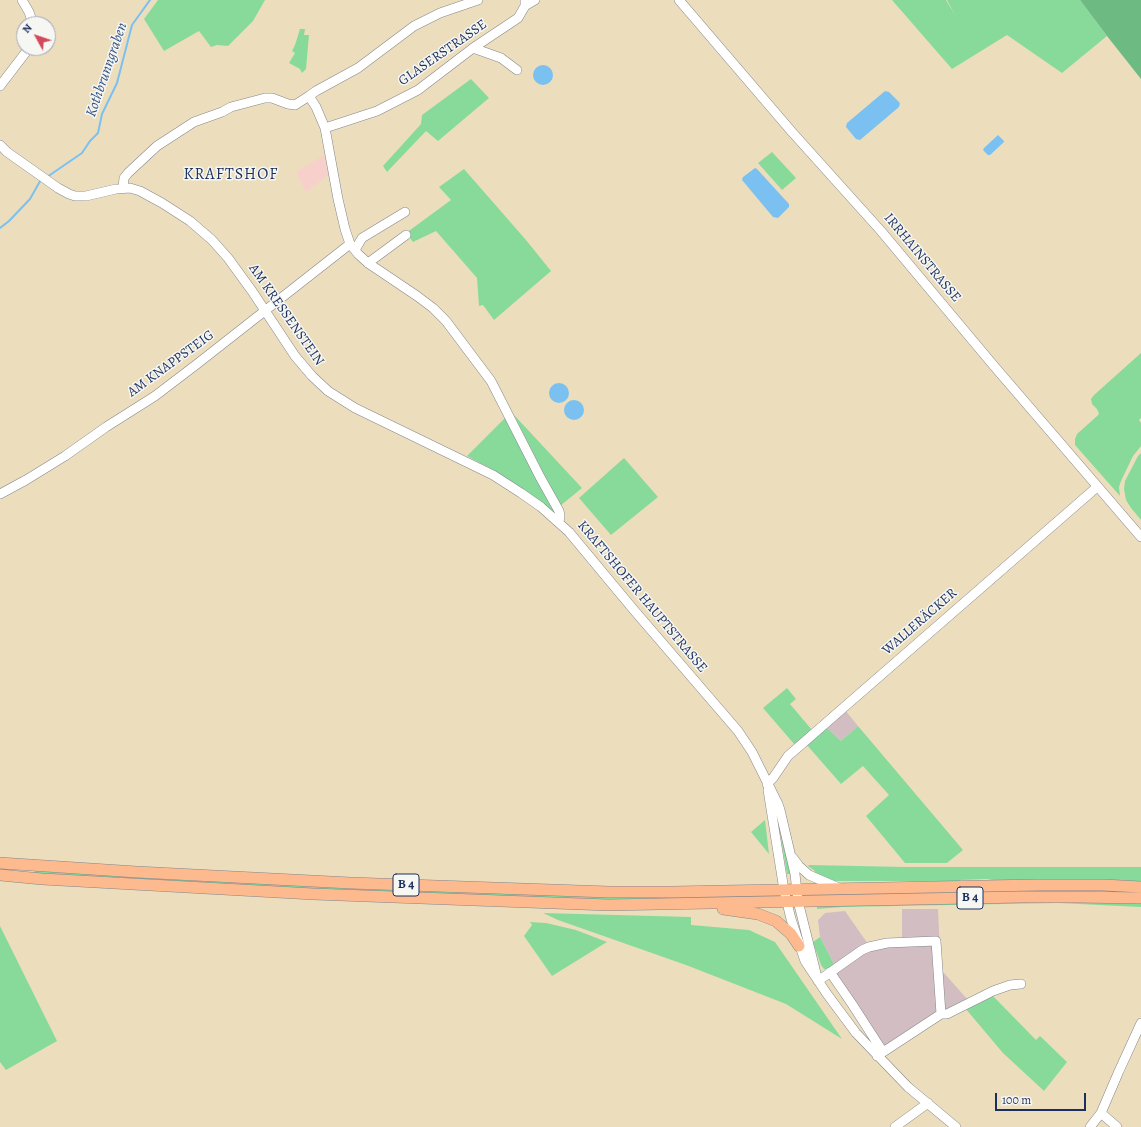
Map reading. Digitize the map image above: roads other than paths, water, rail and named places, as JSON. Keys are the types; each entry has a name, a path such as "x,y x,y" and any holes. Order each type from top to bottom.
{"main road":[{"name":"B 4","path":"0,863 351,883 610,892 784,890 1038,884 1141,887"},
{"name":"B 4","path":"0,875 42,879 306,894 608,905 1065,897 1141,898"},
{"name":"B 4","path":"703,903 758,914 772,919 784,926 799,946"}],"street":[{"path":"22,0 30,16"},
{"path":"0,145 7,152 52,184 69,194 81,197 123,188 124,178 128,173 158,146 194,122 222,112 231,107 265,98 272,98 288,104 295,104 358,68 414,26 440,13 478,0"},
{"name":"GLASERSTRASSE","path":"325,128 376,111 418,90 474,48 518,18 525,3 535,0"},
{"name":"IRRHAINSTRASSE","path":"679,0 792,132 881,231 1141,537"},
{"path":"474,48 501,58 517,70"},
{"path":"0,86 23,56"},
{"name":"KRAFTSHOFER HAUPTSTRASSE","path":"310,96 325,128 345,230 352,247 368,263 417,296 433,308 446,321 491,381 559,511 559,522 573,536 742,737 752,752 780,810 791,855 798,901 818,981"},
{"name":"AM KRESSENSTEIN","path":"123,188 136,190 156,200 190,221 202,232 228,258 305,368 337,398 493,475 526,497 559,522"},
{"path":"352,247 362,238 405,212"},
{"path":"368,263 406,235"},
{"name":"AM KNAPPSTEIG","path":"0,494 26,480 64,456 155,396 265,311 352,247"},
{"name":"WALLERÄCKER","path":"767,784 788,756 1097,487"},
{"name":"KRAFTSHOFER HAUPTSTRASSE","path":"767,784 786,901 805,961 826,994 856,1033 880,1054"},
{"path":"791,855 799,866 809,875 839,888"},
{"path":"818,981 862,950 870,947 887,943 936,941 941,1014"},
{"path":"830,972 852,1004 880,1054 908,1087 956,1127"},
{"path":"880,1054 941,1014 947,1014 993,991 1010,985 1021,984"},
{"path":"1090,1127 1101,1113 1141,1023"},
{"path":"895,1127 928,1103"},
{"path":"1101,1113 1117,1127"}],"water":[{"path":"539,65 547,65 553,71 553,79 547,85 539,85 533,79 533,71"},
{"path":"885,91 889,92 900,103 899,107 860,140 856,139 846,127 847,123"},
{"path":"998,135 1004,142 990,155 988,155 983,150 984,148"},
{"path":"755,168 789,204 789,207 778,218 773,217 742,180 743,177"},
{"path":"555,383 563,383 569,389 569,397 563,403 555,403 549,397 549,389"},
{"path":"570,400 578,400 584,406 584,414 578,420 570,420 564,414 564,406"}],"waterway":[{"name":"Kothbrunngraben","path":"47,177 82,153 90,141 98,133 102,114 117,83 132,25 150,0"},
{"name":"Kothbrunngraben","path":"0,228 9,221 30,199 41,180"}],"district":[{"name":"KRAFTSHOF","path":"231,175"}]}
